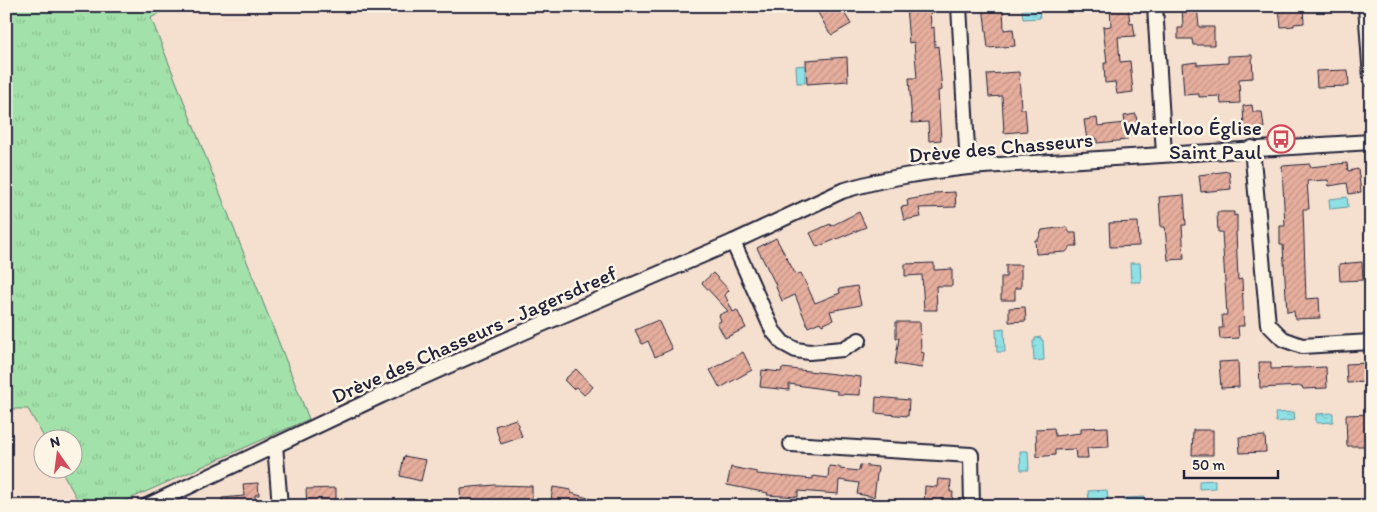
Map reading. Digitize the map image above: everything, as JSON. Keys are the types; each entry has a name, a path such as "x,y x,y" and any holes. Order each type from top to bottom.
{"street":[{"path":"959,6 968,167"},
{"path":"1155,6 1164,154"},
{"path":"1366,6 1371,79"},
{"name":"Drève des Chasseurs","path":"819,202 842,191 880,180 923,172 968,167 1371,142"},
{"path":"1252,148 1268,324 1283,339 1302,346 1371,342"},
{"name":"Drève des Chasseurs - Jagersdreef","path":"147,506 382,395 733,242 819,202"},
{"path":"733,242 773,331 783,343 796,350 809,352 844,349 859,340"},
{"path":"275,444 280,506"},
{"path":"791,444 971,455 972,506"}],"green space":[{"path":"6,6 171,6 151,18 309,419 114,506 81,506 67,480 82,480 82,430 40,430 28,409 6,409"}],"water":[{"path":"1039,9 1040,18 1023,19 1022,10"},
{"path":"805,65 805,83 797,83 796,66"},
{"path":"1347,197 1348,207 1330,209 1329,199"},
{"path":"1130,263 1140,263 1141,282 1131,282"},
{"path":"1004,328 1005,352 997,352 996,329"},
{"path":"1041,337 1041,340 1043,340 1044,360 1034,361 1033,341 1035,341 1035,338"},
{"path":"1294,412 1295,420 1276,422 1275,413"},
{"path":"1333,413 1333,422 1316,423 1316,414"},
{"path":"1020,451 1028,451 1029,470 1021,470"},
{"path":"1215,480 1215,488 1199,489 1199,481"},
{"path":"1107,490 1108,499 1089,500 1088,491"},
{"path":"1145,497 1145,505 1124,506 1123,504 1126,498"}],"building":[{"path":"826,6 840,6 851,24 832,35 817,11"},
{"path":"906,6 930,6 931,28 934,27 935,47 938,46 942,90 938,91 941,140 929,141 928,122 912,123 909,78 917,78 914,42 909,43"},
{"path":"983,6 1003,6 1004,30 1013,29 1015,46 988,48"},
{"path":"1110,6 1128,6 1130,24 1133,23 1135,36 1118,37 1120,62 1130,61 1133,92 1117,94 1115,82 1105,83 1104,63 1107,63 1103,27 1111,26"},
{"path":"1182,6 1197,6 1199,27 1214,27 1214,45 1193,45 1192,39 1178,39 1178,28 1183,28"},
{"path":"1303,6 1304,23 1281,27 1279,8"},
{"path":"1252,55 1253,78 1239,79 1240,103 1221,104 1220,96 1199,97 1199,94 1184,95 1182,64 1197,62 1197,65 1228,63 1228,56"},
{"path":"847,57 848,81 807,84 806,60"},
{"path":"1348,70 1349,86 1317,87 1316,71"},
{"path":"1019,72 1021,109 1025,109 1027,131 1004,133 1002,96 989,97 987,74"},
{"path":"1252,105 1253,112 1262,112 1264,128 1244,129 1243,106"},
{"path":"1136,114 1138,134 1127,136 1127,140 1097,143 1097,138 1087,140 1084,120 1097,118 1098,126 1125,123 1124,116"},
{"path":"1347,163 1348,171 1358,169 1361,192 1349,194 1347,183 1329,186 1328,180 1307,181 1309,209 1303,209 1306,299 1319,298 1320,318 1295,319 1294,311 1287,312 1283,245 1280,245 1280,226 1285,226 1282,166 1310,164 1310,167"},
{"path":"1229,171 1231,189 1201,192 1199,175"},
{"path":"955,192 956,207 919,208 921,217 904,220 901,207 908,206 907,200 934,195 934,193"},
{"path":"1184,195 1186,225 1182,225 1184,259 1168,260 1165,227 1161,227 1159,197"},
{"path":"859,212 866,227 817,247 810,233 830,224 831,226"},
{"path":"1217,212 1234,212 1234,216 1237,215 1238,280 1242,279 1244,326 1238,326 1239,338 1220,339 1219,328 1223,328 1222,315 1227,315 1222,232 1218,232"},
{"path":"1138,222 1139,246 1110,247 1109,223"},
{"path":"1066,227 1070,233 1076,233 1077,246 1071,246 1066,252 1036,254 1035,240 1038,240 1042,230"},
{"path":"776,238 796,275 801,273 815,303 840,293 839,289 857,286 861,305 830,311 833,320 822,325 820,322 808,327 795,295 782,301 757,248"},
{"path":"1362,262 1363,280 1340,281 1339,264"},
{"path":"934,263 934,270 952,269 952,286 936,286 937,310 924,310 922,275 905,276 905,264"},
{"path":"1006,265 1021,265 1021,288 1015,288 1015,300 1001,300 1001,277 1006,277"},
{"path":"713,273 729,290 725,295 733,312 737,310 746,328 725,338 717,323 721,321 719,315 728,311 702,283"},
{"path":"1025,307 1026,321 1009,322 1009,308"},
{"path":"658,320 672,349 655,357 648,341 642,344 635,330"},
{"path":"896,322 920,322 921,352 924,353 922,368 895,364 899,338 896,338"},
{"path":"743,352 752,370 720,388 710,370"},
{"path":"1238,361 1239,387 1221,388 1219,362"},
{"path":"1259,362 1271,362 1271,369 1326,367 1327,388 1303,389 1302,386 1260,388"},
{"path":"1366,363 1366,382 1347,383 1346,364"},
{"path":"782,368 861,377 860,395 837,394 837,391 789,384 789,390 760,387 762,370 781,372"},
{"path":"576,369 593,387 584,395 576,387 573,389 564,380"},
{"path":"876,397 909,400 908,416 875,413"},
{"path":"1371,414 1371,429 1366,429 1367,446 1347,446 1346,415"},
{"path":"516,419 522,437 501,444 495,426"},
{"path":"1108,427 1109,447 1087,448 1088,458 1076,458 1075,449 1055,450 1055,455 1037,457 1036,429 1054,428 1055,436 1081,433 1081,428"},
{"path":"1193,430 1213,430 1213,455 1192,455"},
{"path":"1265,436 1266,452 1240,453 1239,437"},
{"path":"404,456 426,460 421,481 400,476"},
{"path":"860,465 878,467 874,497 857,494 859,483 839,480 838,494 798,491 798,497 767,495 768,493 727,485 731,467 757,472 757,474 813,479 813,476 828,478 829,466 859,471"},
{"path":"938,479 951,480 950,492 953,492 952,506 924,505 925,486 937,487"},
{"path":"258,483 259,495 255,495 256,506 222,506 222,498 244,496 243,484"},
{"path":"495,485 532,486 532,506 495,506 495,502 461,504 460,488"},
{"path":"553,487 571,490 571,493 605,503 605,506 550,506"},
{"path":"336,488 336,501 321,501 321,506 307,506 306,489"}],"place":[{"name":"Waterloo Église Saint Paul","path":"1281,139"}]}
